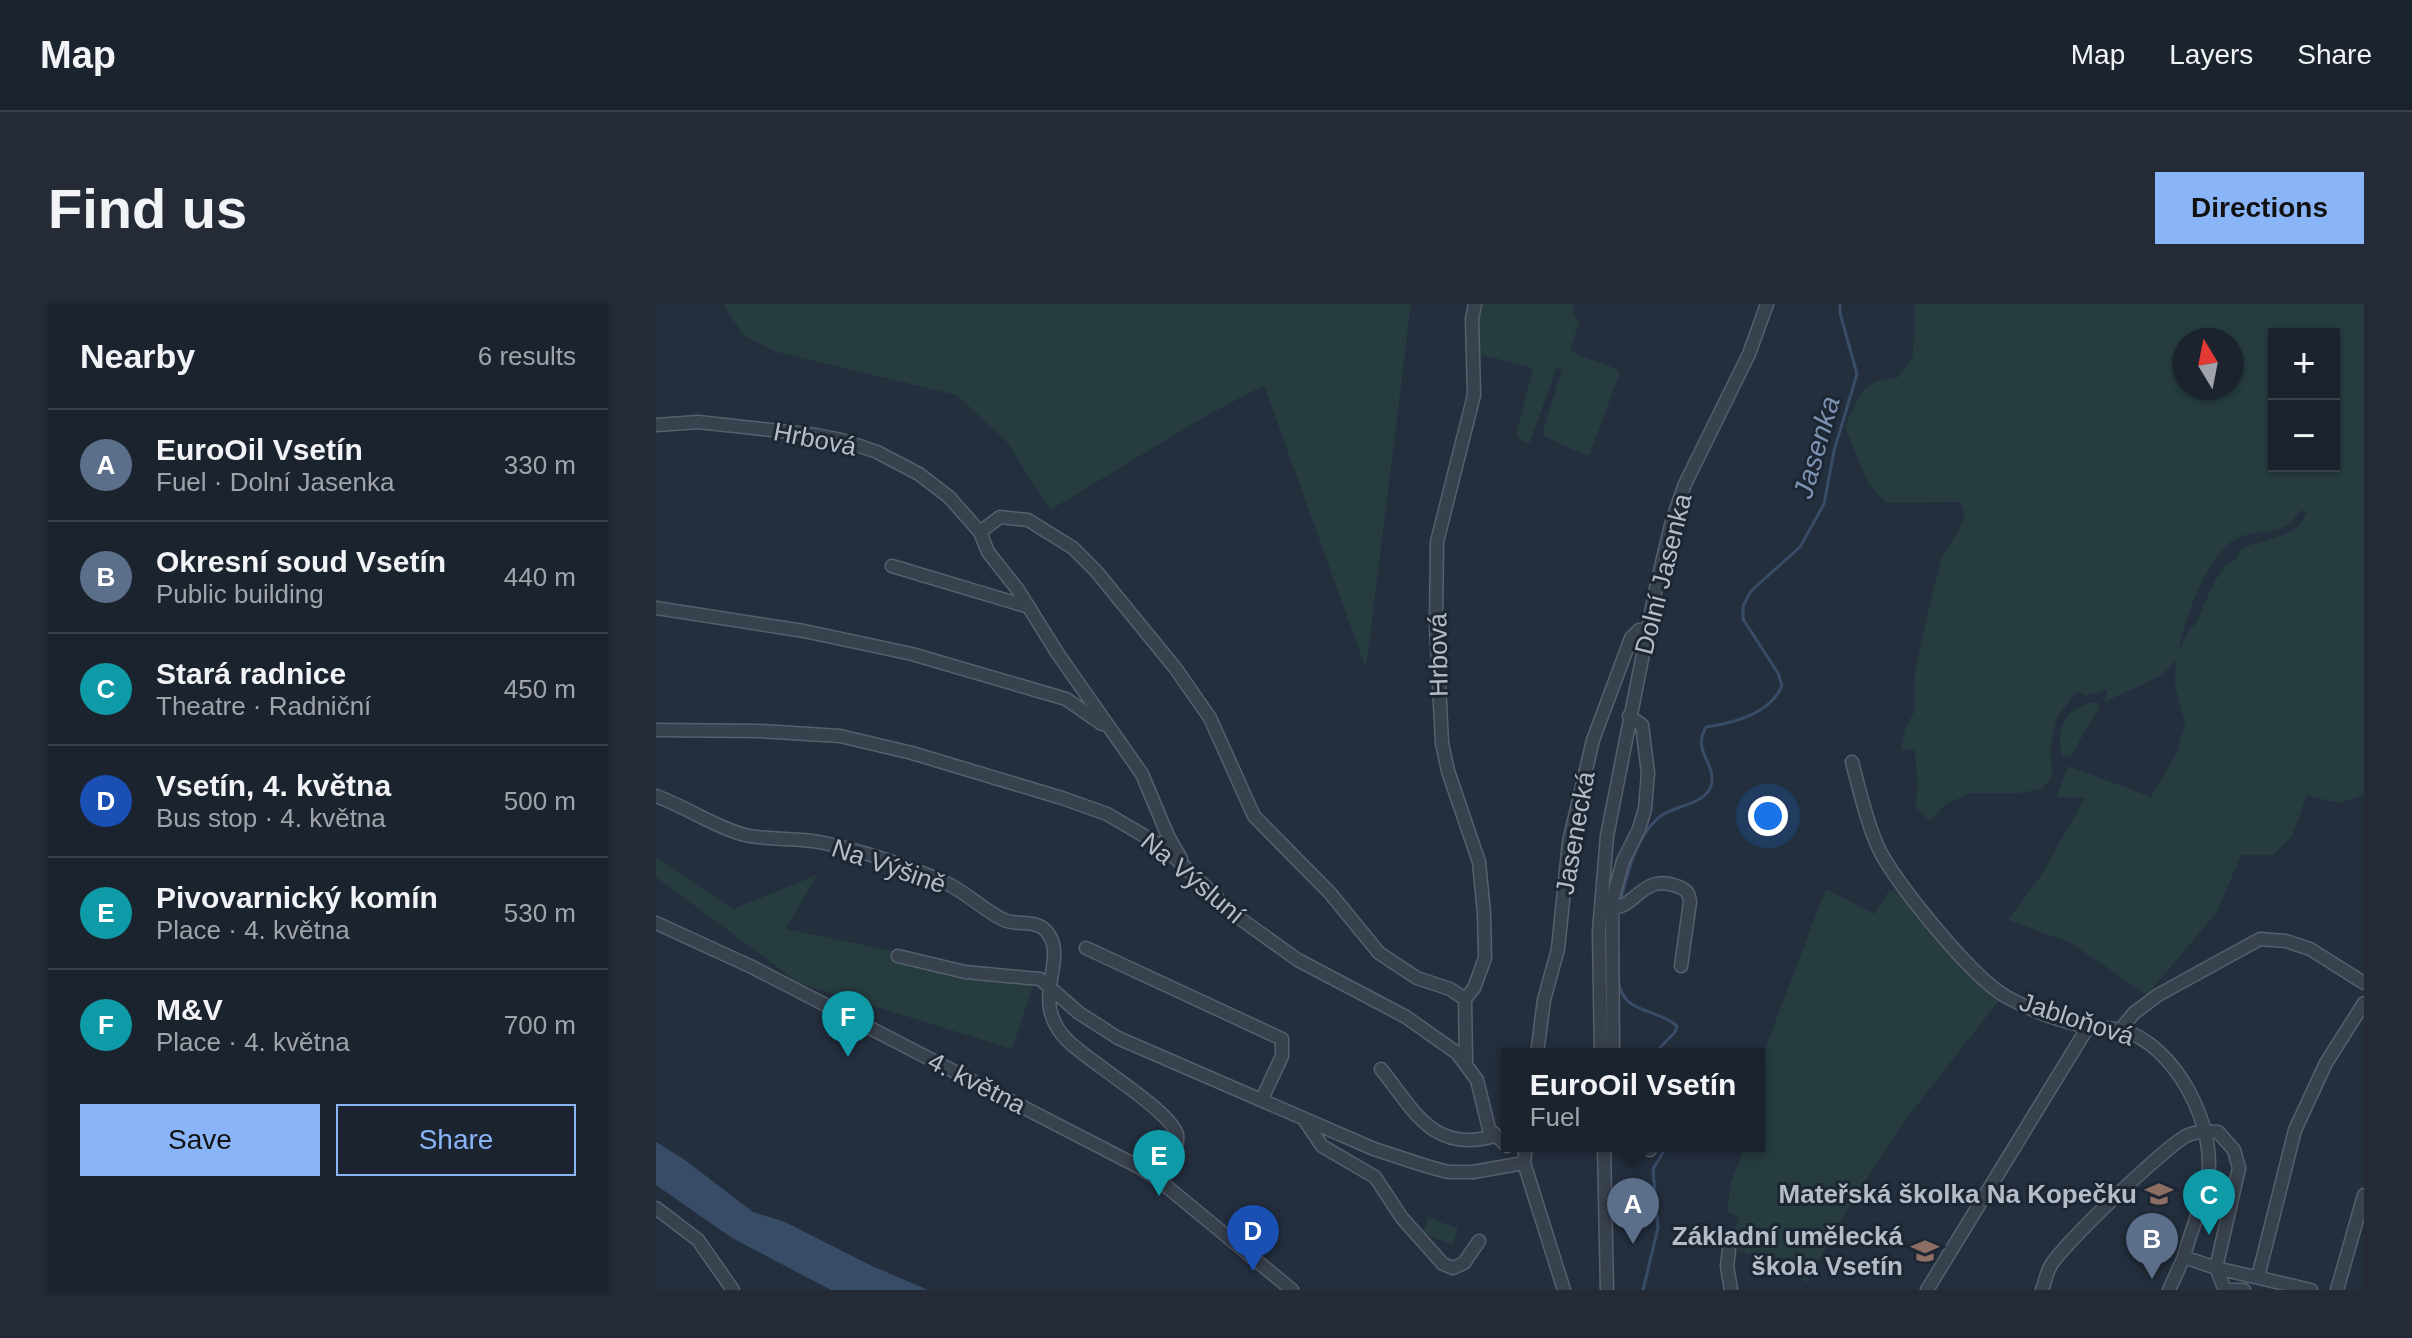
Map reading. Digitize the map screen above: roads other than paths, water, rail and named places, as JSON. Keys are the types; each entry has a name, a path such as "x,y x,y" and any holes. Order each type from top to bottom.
{"street":[{"name":"Hrbová","path":"1466,1062 1465,999 1474,988 1485,958 1484,913 1479,862 1448,771 1442,743 1436,625 1437,542 1474,395 1472,319 1475,304"},
{"name":"Dolní Jasenka","path":"1601,1048 1599,931 1612,803 1669,531 1685,484 1755,339 1767,304"},
{"name":"Hrbová","path":"656,425 698,422 816,435 856,444 928,480 949,497 980,532 988,552 1142,774 1184,865"},
{"path":"980,532 1000,517 1028,520 1073,548 1096,571 1176,669 1210,718 1254,816 1330,893 1379,953 1398,968 1450,989 1465,999"},
{"path":"892,566 1029,607"},
{"name":"Hrbová","path":"656,608 804,631 912,654 1066,699 1096,718 1121,742"},
{"name":"Jasenecká","path":"1538,1048 1544,1000 1558,949 1569,842 1593,740 1631,638 1639,630 1648,629"},
{"path":"1613,1048 1616,908 1623,861 1642,823 1647,789 1644,731 1639,722 1629,716"},
{"name":"Na Výsluní","path":"656,730 840,736 875,743 1107,814 1165,848 1235,915 1298,960 1406,1017 1466,1062"},
{"name":"Jabloňová","path":"1852,762 1881,853 1902,885 1962,957 2007,997 2044,1013 2088,1027 2120,1030 2154,1045 2186,1085 2205,1131 2209,1157 2208,1181 2184,1257 2169,1290"},
{"name":"Na Výšině","path":"656,794 748,836 799,838 871,857 947,883 1005,921 1035,924 1046,929 1054,954 1047,1002 1049,1012 1068,1041 1137,1094 1172,1125 1177,1134 1176,1144 1160,1181"},
{"path":"1616,908 1649,886 1672,884 1688,892 1690,902 1681,966"},
{"name":"4. května","path":"656,923 752,967 1100,1145 1160,1181 1292,1290"},
{"path":"2120,1030 2134,1013 2158,995 2260,939 2286,941 2310,949 2364,983"},
{"path":"1086,948 1282,1039 1282,1056 1262,1099"},
{"path":"898,956 965,972 1040,979 1079,1013 1118,1038 1374,1149 1448,1172 1473,1172 1524,1163"},
{"path":"2258,1277 2295,1130 2326,1063 2364,1003"},
{"path":"1927,1290 2088,1027"},
{"path":"1466,1062 1477,1080 1485,1119 1494,1136 1501,1141"},
{"path":"1381,1069 1403,1099 1430,1127 1444,1136 1458,1142 1494,1136"},
{"path":"1303,1118 1322,1146 1375,1177 1402,1218 1443,1264 1453,1268 1464,1263 1479,1241"},
{"path":"2042,1290 2050,1266 2066,1247 2165,1151 2188,1135 2205,1131 2218,1132 2234,1150 2239,1168 2216,1268 2225,1290 2244,1290"},
{"path":"1513,1152 1524,1163"},
{"path":"1525,1152 1524,1163 1564,1290"},
{"path":"1604,1152 1607,1290"},
{"path":"2337,1290 2364,1195"},
{"path":"656,1208 698,1240 727,1287"},
{"path":"1729,1250 1727,1266 1731,1290"},
{"path":"2184,1257 2216,1268 2311,1290"},
{"path":"2050,1266 2062,1274"},
{"path":"1270,1290 1276,1277"}],"water":[{"path":"656,1142 753,1212 785,1222 928,1290 831,1290 732,1238 656,1185"}],"waterway":[{"name":"Jasenka","path":"1620,902 1633,857 1650,826 1664,814 1702,798 1711,786 1711,771 1701,744 1706,727 1750,716 1769,704 1782,686 1778,673 1743,619 1743,606 1751,591 1800,547 1824,504 1834,451 1857,374 1840,304"},
{"name":"Jasenka","path":"1618,978 1621,990 1632,1005 1677,1026 1660,1048"},
{"name":"Jasenka","path":"1643,1290 1658,1228 1653,1169 1663,1152"}],"place":[{"name":"M&V","path":"848,1057"},
{"name":"Mateřská školka Na Kopečku","path":"2159,1194"},
{"name":"Pivovarnický komín","path":"1159,1196"},
{"name":"Stará radnice","path":"2209,1235"},
{"name":"EuroOil Vsetín","path":"1633,1244"},
{"name":"Základní umělecká škola Vsetín","path":"1925,1251"},
{"name":"Vsetín, 4. května","path":"1253,1271"},
{"name":"Okresní soud Vsetín","path":"2152,1279"}]}
